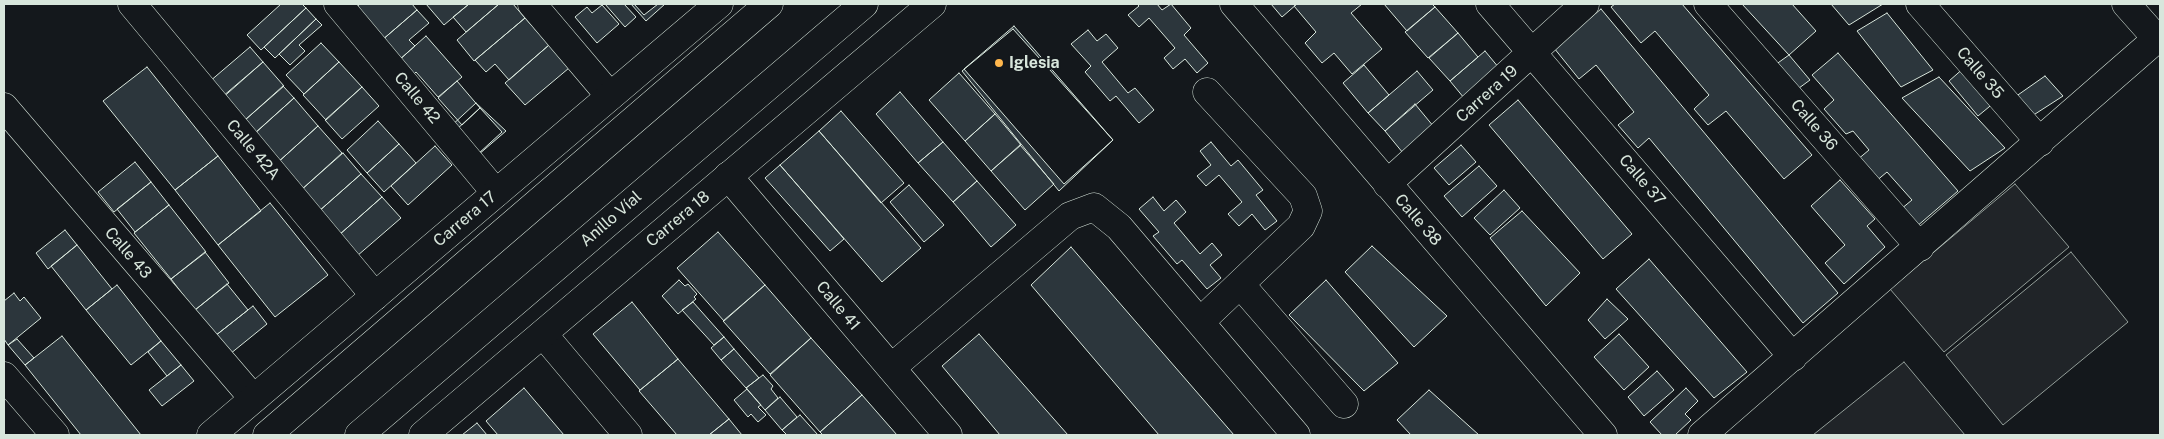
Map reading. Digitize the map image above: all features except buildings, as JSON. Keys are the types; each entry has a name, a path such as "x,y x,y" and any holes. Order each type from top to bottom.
{"main road":[{"name":"Calle 42A","path":"132,4 375,296"},
{"name":"Calle 42","path":"338,4 496,193"},
{"path":"532,4 610,96"},
{"name":"Carrera 17","path":"211,435 719,4"},
{"path":"267,435 769,4"},
{"name":"Anillo Víal","path":"359,435 864,4"},
{"name":"Carrera 18","path":"423,435 932,4"},
{"name":"Calle 38","path":"1234,4 1602,435"},
{"name":"Calle 37","path":"1490,4 1793,357"},
{"name":"Carrera 19","path":"1387,184 1586,4"},
{"name":"Calle 36","path":"1708,4 1920,247"},
{"name":"Calle 35","path":"1920,4 2040,142"},
{"path":"1702,435 2159,38 2126,4"},
{"path":"1200,322 1301,226 1308,210 1303,196 1207,92"},
{"name":"Calle 43","path":"4,107 253,398"},
{"name":"Calle 41","path":"728,176 948,435"},
{"path":"891,368 1070,216 1094,207 1119,227 1296,435"},
{"path":"1240,284 1344,404"},
{"path":"543,334 628,435"},
{"path":"4,376 54,435"}],"shaded area":[{"path":"2015,184 2069,247 1944,352 1890,289"},
{"path":"2071,252 2128,322 2003,425 1946,355"},
{"path":"1904,362 1965,435 1813,435"}],"place":[{"name":"Iglesia","path":"999,63"}]}
